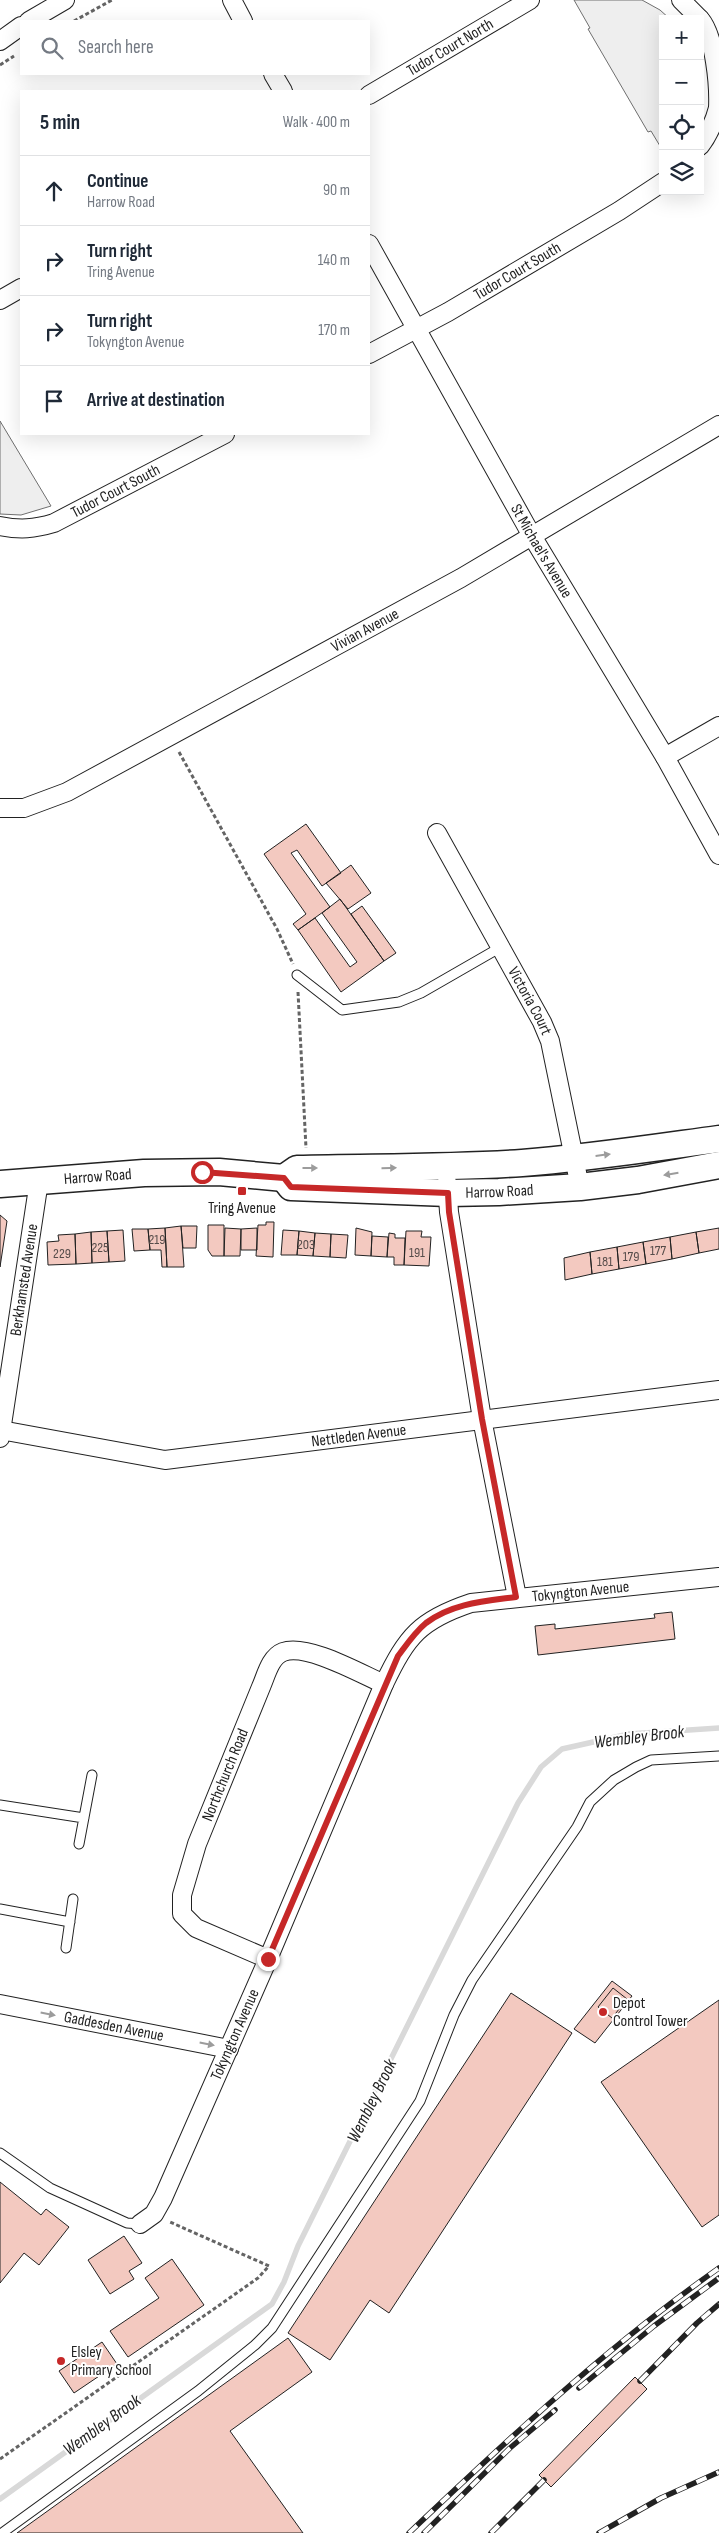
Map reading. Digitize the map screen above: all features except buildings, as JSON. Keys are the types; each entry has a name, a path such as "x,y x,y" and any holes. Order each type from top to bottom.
{"main road":[{"name":"Harrow Road","path":"0,1184 144,1173 219,1172 284,1178 297,1169 308,1168 445,1167 575,1158 719,1139"},
{"name":"Harrow Road","path":"284,1178 291,1187 448,1193 580,1187 638,1180 719,1165"}],"street":[{"path":"31,20 65,0"},
{"path":"232,0 243,20"},
{"name":"Tudor Court North","path":"370,94 530,0"},
{"path":"681,0 706,20 718,66 718,107 704,137"},
{"path":"0,41 20,27"},
{"path":"274,75 282,90"},
{"name":"Tudor Court South","path":"370,353 448,312 602,221 659,185"},
{"name":"St Michael's Avenue","path":"370,246 532,536 665,758 719,855"},
{"path":"0,300 20,289"},
{"name":"Vivian Avenue","path":"0,808 24,808 67,792 462,578 719,425"},
{"name":"Tudor Court South","path":"0,526 20,530 36,528 54,522 83,509 223,435"},
{"path":"665,758 719,726"},
{"name":"Victoria Court","path":"437,833 542,1022 550,1041 580,1187"},
{"path":"445,1167 449,1212 482,1419 516,1597"},
{"name":"Berkhamsted Avenue","path":"1,1434 39,1181"},
{"name":"Nettleden Avenue","path":"1,1434 165,1460 719,1390"},
{"name":"Tokyngton Avenue","path":"147,2219 163,2198 268,1959 384,1684 398,1656 426,1623 443,1613 471,1604 516,1597 719,1577"},
{"name":"Northchurch Road","path":"268,1959 196,1928 182,1914 182,1895 196,1844 261,1687 272,1662 282,1653 298,1650 316,1655 384,1684"},
{"name":"Gaddesden Avenue","path":"0,2004 229,2049"}],"lane":[{"path":"297,975 342,1010 361,1008 399,1002 421,993 501,947"},
{"path":"2,2533 198,2391 255,2346 272,2328 420,2101 454,2015 472,1980 577,1827 590,1802 614,1780 651,1760 719,1756"},
{"path":"79,1844 92,1775"},
{"path":"0,1805 84,1818"},
{"path":"66,1948 73,1899"},
{"path":"0,1909 70,1922"},
{"path":"0,2154 50,2188 127,2223 147,2219"}],"path":[{"path":"76,20 112,0"},
{"path":"170,736 277,930 297,975 308,1168"},
{"path":"0,2458 258,2278 270,2266 147,2219"}],"shaded area":[{"path":"574,0 642,0 666,15 659,15 659,144 651,131 648,132 588,29 590,28"},
{"path":"0,421 51,506 21,515 0,514"}],"waterway":[{"name":"Wembley Brook","path":"0,2499 272,2304 284,2282 298,2246 518,1803 541,1767 562,1749 629,1734 719,1728"}],"railway":[{"path":"409,2533 559,2394 638,2329 719,2268"},
{"path":"579,2388 654,2326 719,2278"},
{"path":"640,2381 697,2323 719,2304"},
{"path":"424,2533 510,2448 555,2410"},
{"path":"599,2533 661,2498 719,2472"},
{"path":"491,2533 544,2480"}],"place":[{"name":"Tring Avenue","path":"242,1191"},
{"name":"Depot Control Tower","path":"603,2012"},
{"name":"Elsley Primary School","path":"61,2361"}],"route":[{"path":"202,1172 284,1178 291,1187 448,1193 449,1212 482,1419 516,1597 471,1604 443,1613 426,1623 398,1656 384,1684 268,1959"}]}
